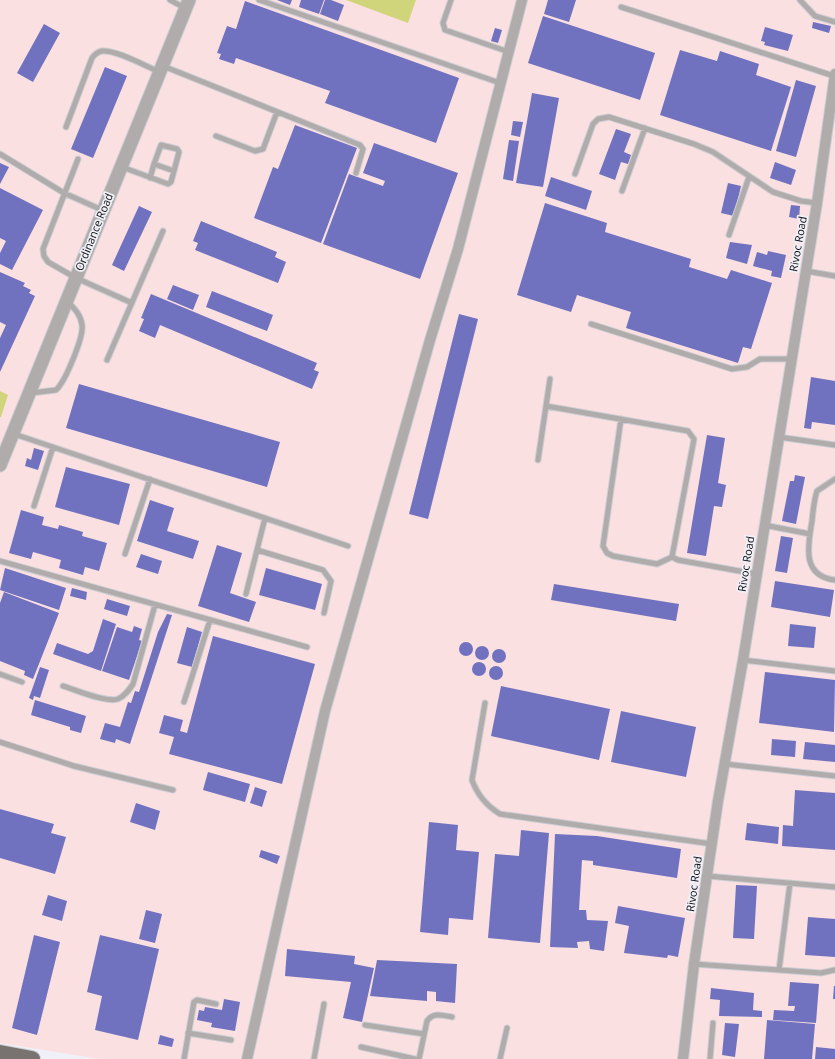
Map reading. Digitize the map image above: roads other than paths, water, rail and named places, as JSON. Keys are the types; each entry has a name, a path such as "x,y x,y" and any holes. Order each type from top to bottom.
{"main road":[{"path":"0,1053 32,1059"}],"street":[{"path":"247,1059 325,711 430,340 458,249 522,0"},
{"name":"Ordinance Road","path":"0,465 188,4"},
{"name":"Rivoc Road","path":"683,1059 694,964 707,876 817,203 832,107 835,75"}],"lane":[{"path":"170,0 188,4"},
{"path":"259,0 500,83"},
{"path":"451,0 443,22 446,30 509,52"},
{"path":"800,0 815,16 835,22"},
{"path":"621,7 835,75"},
{"path":"66,127 92,58 96,53 101,51 111,52 162,69 360,145 363,149 363,156 356,173"},
{"path":"216,136 255,151 263,149 277,112"},
{"path":"575,174 593,124 598,119 609,117 694,144 713,152 749,177 782,196 817,203"},
{"path":"622,191 645,128"},
{"path":"121,167 150,178 168,184 180,155 177,149 161,145 150,178"},
{"path":"0,154 64,193 103,210"},
{"path":"78,159 43,250 44,256 48,262 76,278 132,303"},
{"path":"154,164 174,171"},
{"path":"729,235 749,177"},
{"path":"107,360 163,231"},
{"path":"806,270 835,276"},
{"path":"29,393 56,390 64,379 83,331 80,316 67,301"},
{"path":"591,324 732,369 747,367 760,358 791,359"},
{"path":"538,460 550,379"},
{"path":"546,406 688,431 694,439 672,557"},
{"path":"621,419 603,546 607,552 613,556 657,564 672,557"},
{"path":"13,433 348,546"},
{"path":"779,437 835,444"},
{"path":"34,506 53,447"},
{"path":"125,554 150,479"},
{"path":"835,479 817,491 808,554 811,566 824,577 835,580"},
{"path":"246,594 265,518"},
{"path":"764,525 810,534"},
{"path":"257,550 323,570 331,580 324,613"},
{"path":"672,557 678,560 756,574"},
{"path":"0,561 307,647"},
{"path":"63,686 110,701 118,699 128,692 133,684 155,605"},
{"path":"184,702 210,620"},
{"path":"743,660 835,671"},
{"path":"0,674 22,682"},
{"path":"485,702 472,780 475,789 491,809 500,814 712,844"},
{"path":"0,742 74,766 173,790"},
{"path":"725,764 835,776"},
{"path":"707,876 835,886"},
{"path":"779,970 790,883"},
{"path":"694,964 821,974 835,970"},
{"path":"184,1059 194,1002 196,1000 216,1004"},
{"path":"314,1059 324,1004"},
{"path":"418,1059 427,1021 430,1016 436,1014 452,1017"},
{"path":"710,1059 713,1023"},
{"path":"365,1025 424,1034"},
{"path":"500,1059 507,1028"},
{"path":"188,1033 231,1040"},
{"path":"361,1046 415,1059"}]}
